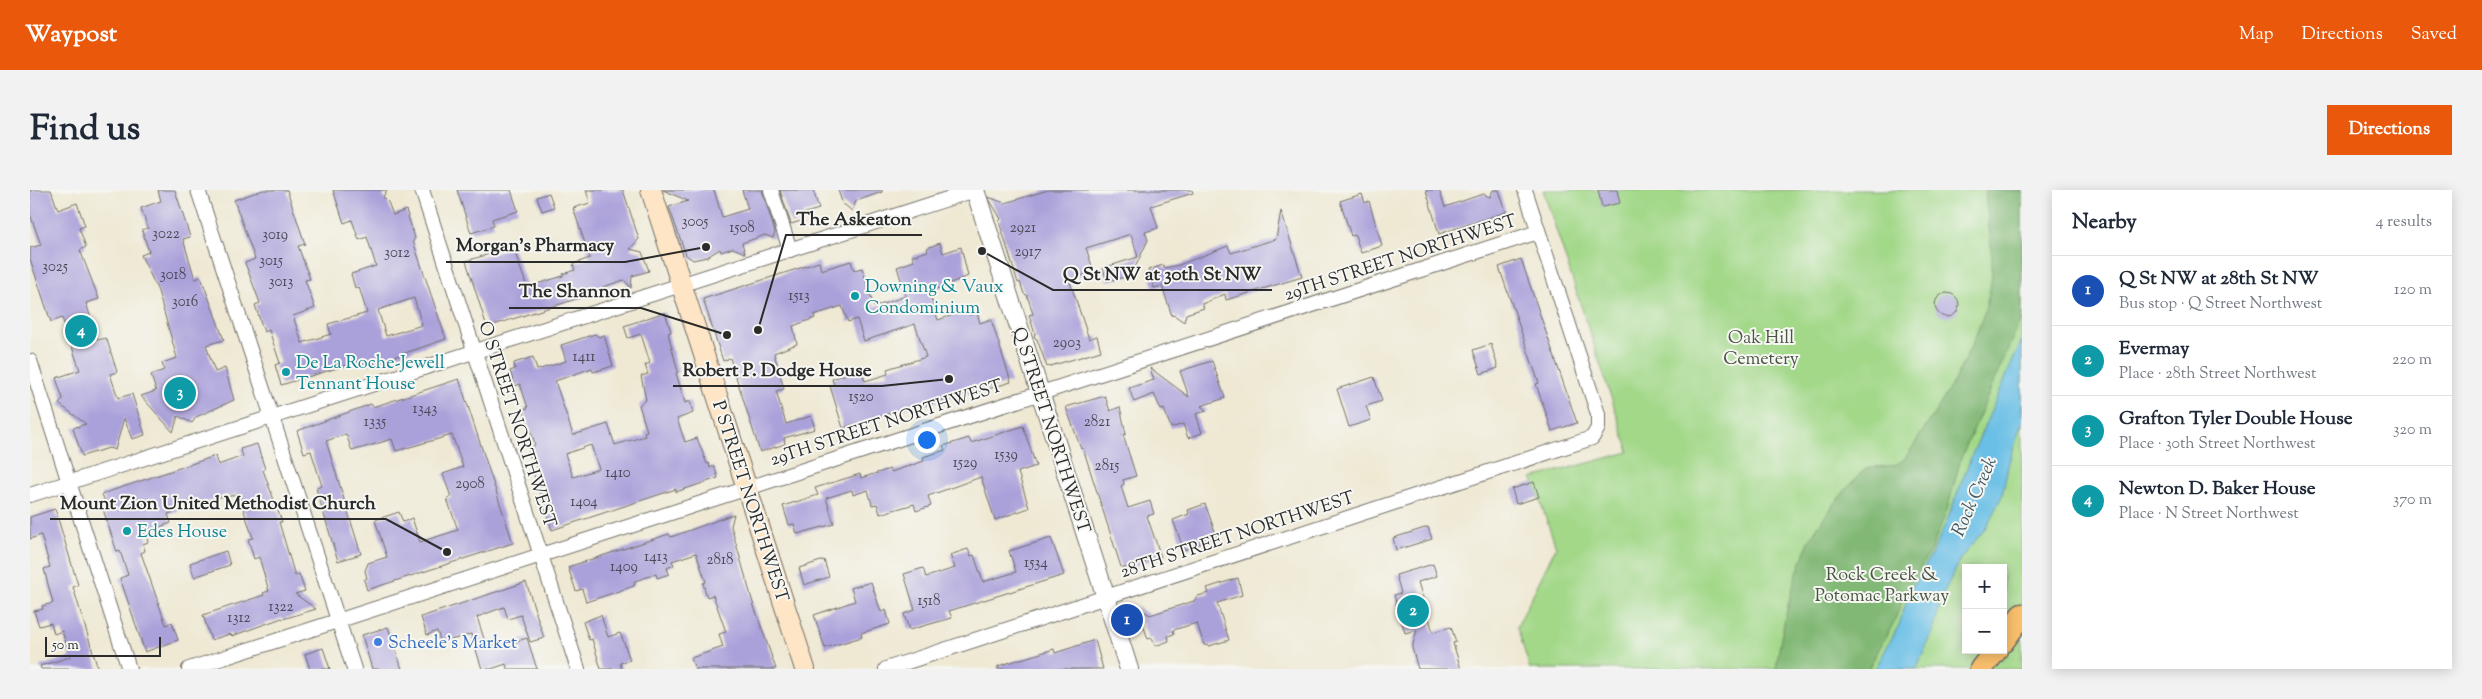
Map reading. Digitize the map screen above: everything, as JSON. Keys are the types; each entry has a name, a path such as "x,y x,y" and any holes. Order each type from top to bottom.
{"main road":[{"name":"P STREET NORTHWEST","path":"650,190 805,669"},
{"path":"2007,636 2022,615"},
{"path":"1981,669 1993,654"}],"street":[{"path":"198,190 354,669"},
{"name":"O STREET NORTHWEST","path":"422,190 578,669"},
{"path":"771,190 790,250"},
{"path":"30,495 975,190"},
{"name":"Q STREET NORTHWEST","path":"975,190 1129,669"},
{"path":"1525,190 1538,232"},
{"name":"29TH STREET NORTHWEST","path":"189,669 1538,232"},
{"name":"28TH STREET NORTHWEST","path":"886,669 1586,441 1597,432 1598,414 1538,232"},
{"path":"30,361 129,669"}],"green space":[{"name":"Oak Hill Cemetery","path":"1543,190 2022,190 2022,669 1530,669 1517,627 1556,547 1532,478 1629,452"},
{"name":"Rock Creek & Potomac Parkway","path":"1985,190 2022,190 2022,317 1961,458 1947,510 1930,552 1907,589 1894,622 1868,669 1776,669 1792,590 1802,559 1817,527 1832,506 1862,472 1866,469 1899,463 1907,456 1934,414 1968,354 1985,310 1990,289 1992,269"}],"water":[{"name":"Rock Creek","path":"2022,340 2022,422 2009,462 2002,496 1985,529 1960,559 1941,599 1933,632 1916,669 1875,669 1899,625 1910,590 1932,553 1948,518 1971,457"}],"building":[{"path":"30,190 51,190 58,210 77,203 85,226 79,228 86,247 80,250 99,299 86,303 98,340 106,338 107,340 117,372 110,374 118,398 132,394 145,435 132,439 124,418 115,450 109,448 82,456 73,428 86,424 59,404 63,399 56,378 80,370 62,318 51,322 30,259 30,248 41,245 30,214"},
{"path":"158,190 175,190 190,237 183,239 195,279 201,277 224,340 206,345 215,372 225,368 234,400 196,417 192,423 178,416 173,432 141,396 156,391 151,375 164,370 162,363 177,358 158,291 141,255 149,252 142,230 148,228 141,208 161,201"},
{"path":"263,190 287,190 305,244 298,246 310,279 305,280 315,308 293,316 302,343 331,334 328,324 367,313 359,287 355,288 351,274 376,266 367,237 359,240 352,220 344,223 333,190 387,190 383,197 388,202 393,215 406,210 415,238 413,241 446,339 379,362 365,365 364,360 281,385 275,365 280,363 269,330 264,332 255,305 260,303 245,263 255,259 234,200","holes":["414,298 422,325 386,336 378,310"]},
{"path":"457,190 511,190 518,211 492,219 494,226 471,233"},
{"path":"586,190 623,190 639,239 630,249 642,252 649,271 632,276 631,288 624,280 603,287 602,291 487,327 466,261 513,247 527,287 563,276 563,274 575,270 573,264 590,258 573,208 590,203"},
{"path":"663,190 714,190 722,217 748,209 742,190 762,190 775,232 773,238 765,235 742,243 745,253 733,248 721,252 720,249 707,257 693,260 686,255 669,207 688,201"},
{"path":"780,190 813,190 819,209 802,214 804,220 791,224"},
{"path":"838,190 882,190 882,192 856,201 852,211 843,205"},
{"path":"1048,190 1192,190 1193,193 1151,206 1158,228 1145,232 1148,240 1131,276 1107,281 1103,268 1138,257 1131,234 1086,248 1094,272 1069,279 1089,339 1097,336 1101,351 1047,367 1037,339 1034,337 1035,334 1029,315 1033,314 1027,295 1024,294 1020,282 1018,283 999,221 1001,219 988,197 1005,203"},
{"path":"1426,190 1439,190 1445,207 1483,194 1490,197 1493,190 1499,190 1506,212 1439,234"},
{"path":"1598,190 1617,190 1620,203 1602,207"},
{"path":"549,193 554,207 542,211 537,197"},
{"path":"1362,194 1365,203 1369,201 1382,246 1361,253 1355,235 1351,236 1340,201"},
{"path":"1281,211 1302,277 1226,300 1225,294 1202,304 1204,308 1186,314 1184,322 1174,315 1172,316 1162,286 1154,288 1148,270 1163,265 1164,268 1179,265 1228,246 1231,253 1276,239"},
{"path":"940,243 943,253 961,247 968,276 929,292 938,320 968,310 969,315 977,313 980,323 991,319 1011,382 969,395 968,392 922,406 919,404 843,428 830,386 834,385 832,379 861,369 865,381 888,374 887,369 926,357 915,324 864,341 857,319 848,322 842,306 814,315 815,318 793,326 797,344 774,353 784,389 776,391 786,424 811,416 815,429 784,438 785,444 760,452 730,358 723,361 703,299 819,262 821,270 851,261 854,270 862,268 874,307 906,296 897,267 914,261 912,256 928,251 927,248"},
{"path":"1521,259 1577,423 1552,431 1536,384 1539,383 1499,267"},
{"path":"1947,293 1955,297 1959,305 1955,313 1947,317 1939,313 1935,305 1939,297"},
{"path":"665,312 671,332 668,333 678,372 676,373 685,403 690,401 693,413 677,419 685,442 697,438 707,464 709,463 710,468 714,466 718,478 676,492 676,489 552,530 533,472 539,470 528,453 535,444 523,409 528,408 520,384 515,386 510,371 515,369 514,363 533,357 537,370 566,361 561,345 595,334 599,337 604,335 613,366 593,372 592,368 555,381 573,435 608,424 615,445 645,436 644,432 647,431 639,405 646,400 641,376 648,374 645,365 650,363 641,334 628,338 624,326","holes":["591,445 599,469 573,477 565,454"]},
{"path":"1491,344 1498,368 1481,374 1473,350"},
{"path":"1212,361 1225,398 1201,406 1207,411 1196,414 1202,433 1188,438 1183,424 1171,428 1164,409 1161,410 1154,394 1134,402 1129,388 1154,380 1150,368 1189,397 1180,371"},
{"path":"1374,377 1382,401 1366,406 1371,420 1349,427 1337,389"},
{"path":"459,379 513,543 367,590 364,580 367,578 365,571 368,563 387,557 375,520 399,512 403,522 412,518 420,542 458,530 447,499 451,497 443,474 463,467 452,435 396,451 392,439 352,451 346,434 326,441 361,554 338,561 316,488 322,486 311,451 304,453 297,431 371,404 373,407"},
{"path":"1105,396 1110,411 1120,407 1126,434 1123,435 1136,476 1123,480 1124,484 1121,486 1128,508 1150,501 1154,514 1147,516 1161,557 1128,568 1121,567 1083,448 1081,449 1066,407"},
{"path":"1023,426 1036,466 1018,472 1029,508 995,520 981,477 928,496 931,506 916,511 914,504 880,514 877,504 872,505 868,490 853,495 852,490 826,498 834,524 797,534 794,524 789,525 783,506 818,495 815,488 860,474 861,478 890,469 891,472 924,461 923,457 945,450 943,446 969,438 971,443"},
{"path":"257,444 265,469 263,470 282,522 279,522 295,576 299,574 305,591 295,594 316,609 282,618 232,636 230,634 211,640 203,615 264,595 263,593 269,591 259,557 254,559 248,539 253,538 238,493 228,497 227,495 168,514 171,523 145,532 148,542 143,544 145,551 141,553 166,625 172,622 178,640 145,652 120,578 128,575 120,551 117,552 101,503 105,502 102,494 215,456 218,465 243,456 240,449"},
{"path":"1534,482 1539,497 1516,504 1512,489"},
{"path":"1205,504 1217,537 1184,550 1173,520 1189,514 1188,510"},
{"path":"55,509 78,585 73,587 98,669 41,669 40,666 70,657 62,631 54,634 51,623 39,626 34,611 43,609 42,606 53,603 44,569 50,567 41,535 30,539 30,517"},
{"path":"734,514 731,526 753,603 776,669 695,669 691,658 723,647 719,634 726,632 713,595 707,597 703,583 706,582 696,553 672,561 674,565 667,568 669,574 657,578 656,574 635,581 634,586 586,602 582,589 576,591 568,567 669,534 671,537"},
{"path":"1428,527 1432,539 1396,550 1393,538"},
{"path":"1051,538 1064,575 949,611 952,618 909,630 904,614 915,610 904,574 923,568 926,577 955,568 950,555 968,549 971,556 974,555 983,582 1016,572 1009,551"},
{"path":"226,551 230,565 194,577 190,563"},
{"path":"824,560 829,577 804,585 799,568"},
{"path":"1433,564 1437,576 1418,582 1433,632 1451,627 1456,642 1453,643 1461,669 1418,669 1412,648 1417,630 1405,633 1394,595 1401,593 1396,575"},
{"path":"1238,578 1242,595 1217,603 1229,640 1209,646 1204,645 1197,623 1173,630 1174,634 1168,636 1169,641 1155,646 1152,638 1148,639 1137,607 1150,615 1194,601 1198,596 1209,593 1207,588"},
{"path":"526,582 544,638 530,642 521,615 508,619 504,607 477,617 485,642 492,640 494,648 527,638 537,669 507,669 506,664 491,669 482,669 471,634 441,643 437,631 427,635 421,617"},
{"path":"871,582 881,612 886,610 890,624 861,633 862,637 825,648 814,615 855,601 851,588"},
{"path":"601,615 608,637 620,633 623,640 630,660 620,663 622,669 601,669 592,639 589,640 583,622"},
{"path":"388,627 402,669 372,669 362,635"},
{"path":"1095,640 1103,669 998,669 998,666 1054,649 1055,653"},
{"path":"323,648 330,669 310,669 305,654"}],"place":[{"name":"Morgan's Pharmacy","path":"706,247"},
{"name":"Q St NW at 30th St NW","path":"982,251"},
{"name":"Downing & Vaux Condominium","path":"855,296"},
{"name":"The Askeaton","path":"758,330"},
{"name":"Newton D. Baker House","path":"81,331"},
{"name":"The Shannon","path":"727,335"},
{"name":"De La Roche-Jewell Tennant House","path":"286,372"},
{"name":"Robert P. Dodge House","path":"949,379"},
{"name":"Grafton Tyler Double House","path":"180,393"},
{"name":"Edes House","path":"127,531"},
{"name":"Mount Zion United Methodist Church","path":"447,552"},
{"name":"Evermay","path":"1413,611"},
{"name":"Q St NW at 28th St NW","path":"1127,620"},
{"name":"Scheele's Market","path":"378,642"}]}
